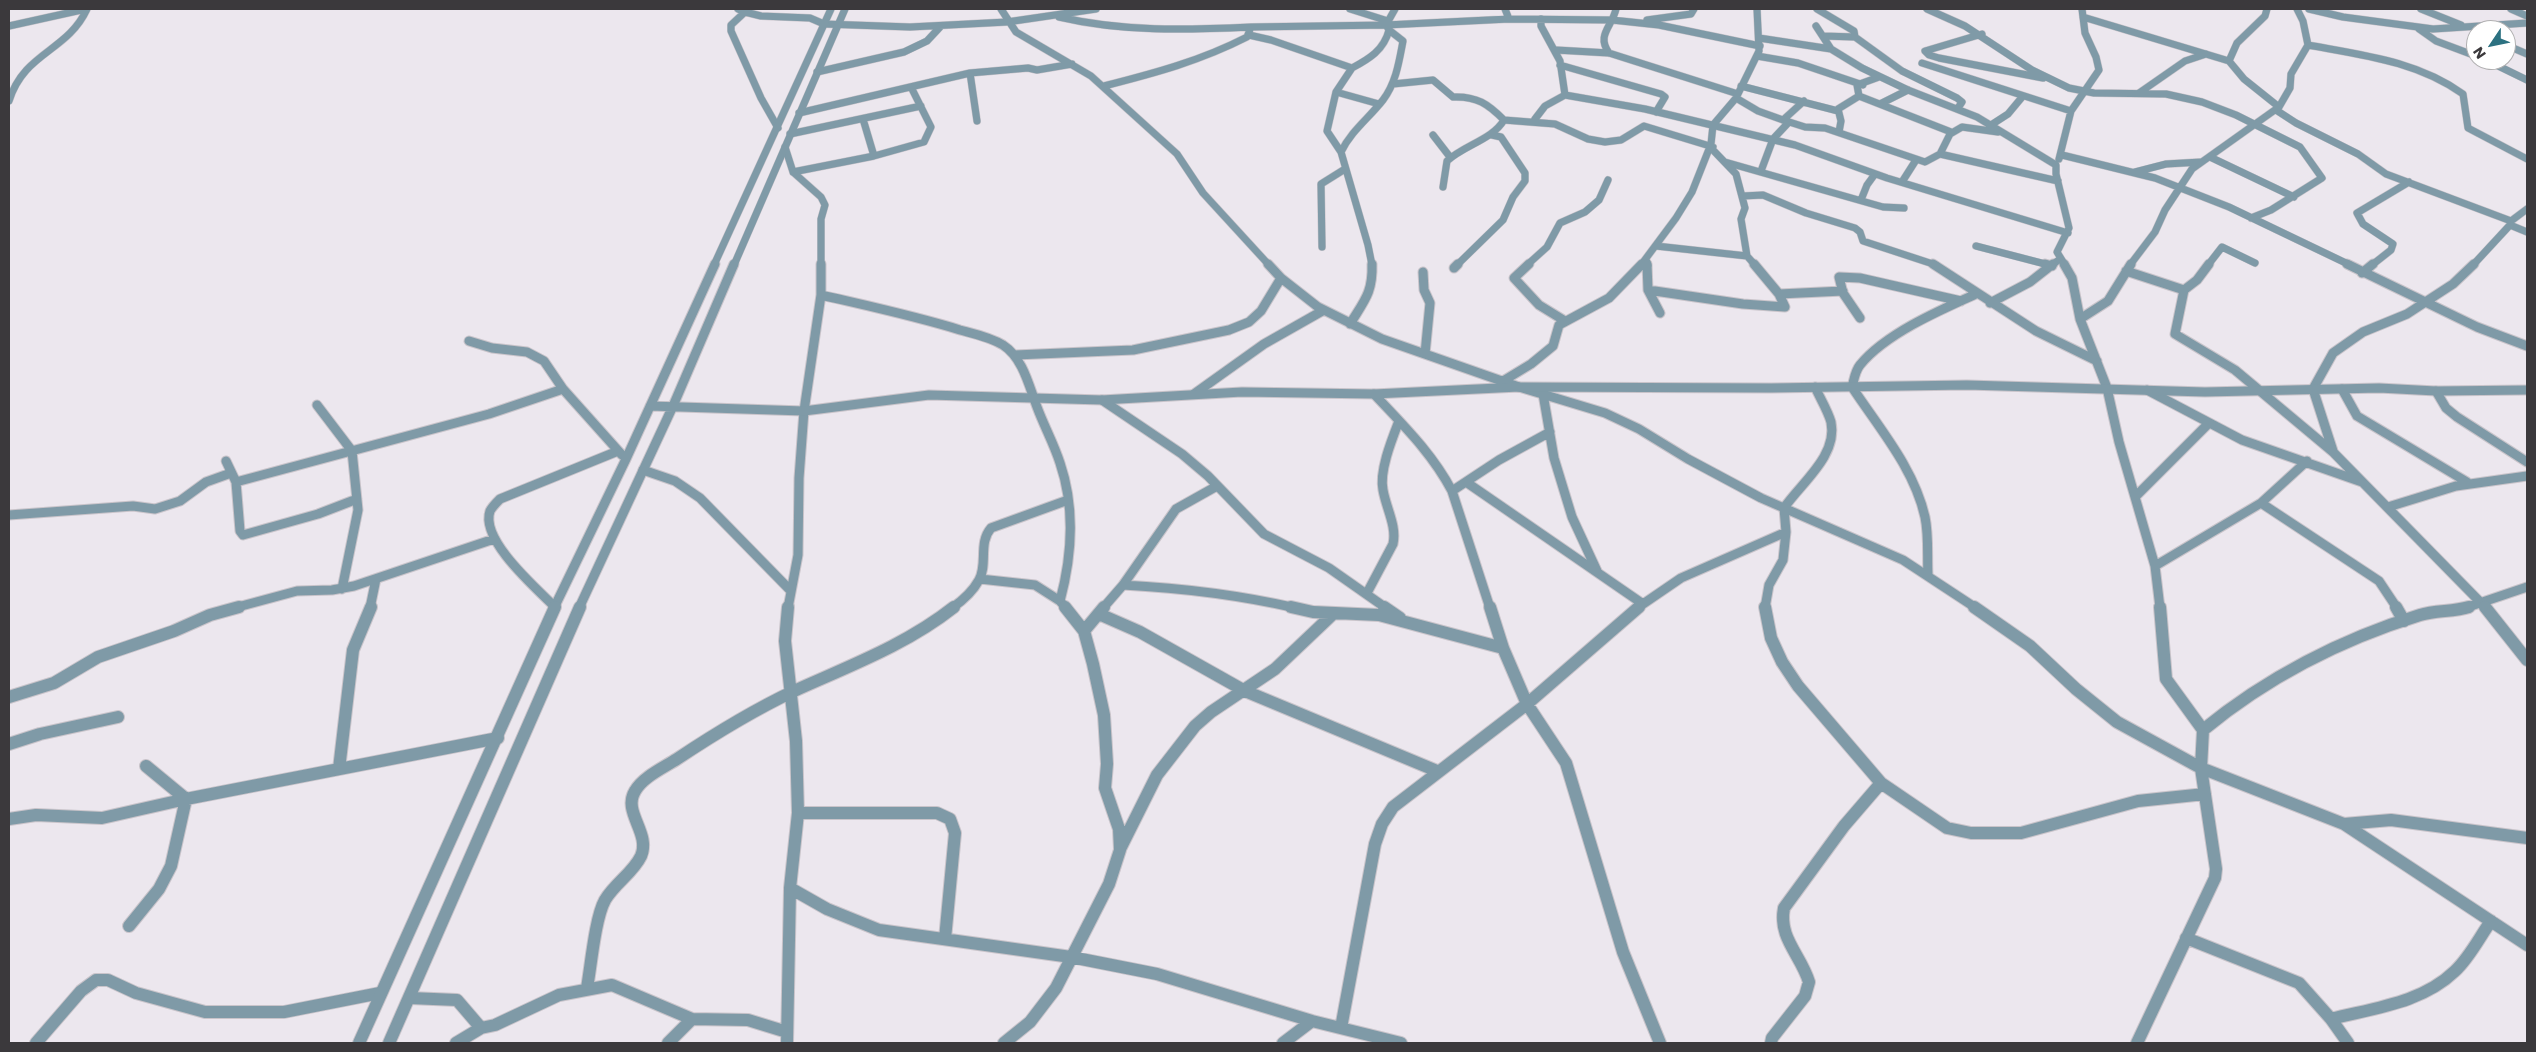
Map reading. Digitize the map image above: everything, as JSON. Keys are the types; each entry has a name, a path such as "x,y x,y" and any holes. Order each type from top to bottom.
{"street":[{"path":"9,26 87,9"},
{"path":"9,101 21,74 69,35 82,20 87,9"},
{"path":"356,1042 498,738 555,607 626,459 831,9"},
{"path":"390,1043 593,577 673,406 845,9"},
{"path":"1001,9 1007,22 1016,32 1072,64 1104,86 1177,154 1203,193 1281,278 1324,310 1382,339 1518,387 1605,413 1639,429 1688,459 1784,508 1903,560 1928,575 2030,646 2076,689 2117,722 2201,768 2344,824 2527,945"},
{"path":"778,128 761,98 731,31 731,25 742,11 761,16 810,18 824,24 941,26 1007,22 1096,9"},
{"path":"1341,152 1345,142 1379,104 1393,84 1399,69 1403,41 1388,26 1350,9"},
{"path":"1350,324 1370,294 1373,280 1369,248 1341,152 1327,131 1336,92 1352,68 1380,50 1388,37 1388,26 1395,9"},
{"path":"1505,9 1509,19"},
{"path":"1608,54 1603,47 1602,39 1616,9"},
{"path":"1631,22 1685,16 1691,14 1694,9"},
{"path":"1503,381 1531,364 1553,346 1559,325 1609,298 1646,259 1679,213 1712,148 1714,124 1737,96 1757,56 1760,46 1757,9"},
{"path":"1817,9 1854,31 1855,38"},
{"path":"1927,9 1956,20 1982,34 2005,53 2054,80 2082,92 2109,96 2139,93 2190,99 2244,116 2307,152 2313,171 2322,178 2294,197 2251,218"},
{"path":"2082,9 2085,33 2100,66 2082,92 2067,122 2062,155 2056,165 2068,234 2058,249 2060,259 2072,278 2080,319 2107,388 2119,442 2155,566 2158,579 2166,679 2203,730 2201,768 2216,869 2215,878 2138,1043"},
{"path":"2229,61 2237,43 2266,16 2267,9"},
{"path":"2080,319 2108,301 2126,271 2155,232 2165,210 2189,173 2201,162 2258,124 2277,108 2290,88 2291,74 2308,45 2303,22 2297,9"},
{"path":"2309,9 2343,17 2418,28 2527,23"},
{"path":"2421,9 2464,26"},
{"path":"2511,9 2527,16"},
{"path":"1054,15 1085,24 1147,31 1251,27 1388,26 1509,19 1612,20 1659,25 1760,46"},
{"path":"2082,17 2229,61 2244,79 2303,129 2358,154 2374,168 2510,223 2527,232"},
{"path":"1541,19 1545,34 1556,50 1565,95"},
{"path":"817,72 886,56 917,46 927,40 941,26"},
{"path":"1816,26 1830,49"},
{"path":"1249,35 1251,27"},
{"path":"2418,28 2436,40 2466,52"},
{"path":"1982,34 1924,51 1929,55 1939,58 2054,80"},
{"path":"1104,86 1181,66 1213,54 1249,35 1271,40 1352,68"},
{"path":"1823,36 1840,35 1855,38 1902,72 1957,98 1962,102 1958,108"},
{"path":"1759,38 1830,49 1878,77 1958,108 1991,125 2056,165"},
{"path":"2308,45 2394,62 2450,83 2463,94 2468,128 2527,159"},
{"path":"1556,50 1608,54 1737,96 1758,111 1786,121 1805,127 1825,128 1839,132 1916,160 1928,161 1940,154 1951,132 1961,127 2002,133"},
{"path":"2139,93 2186,61 2206,54"},
{"path":"1757,56 1798,63 1863,85"},
{"path":"1922,63 2072,111"},
{"path":"799,113 970,73 1028,68 1037,70 1072,64"},
{"path":"1560,65 1661,94 1665,98 1656,112"},
{"path":"2506,70 2527,80"},
{"path":"970,73 977,121"},
{"path":"1859,96 1857,85 1863,85 1878,77"},
{"path":"1393,84 1432,80 1449,96 1472,96 1483,100 1504,120 1535,119 1564,127 1599,142 1624,140 1644,126 1712,148 1736,174 1743,196 1745,208 1741,219 1746,256 1779,294 1785,307 1743,304 1648,290"},
{"path":"1741,86 1838,111"},
{"path":"793,172 874,156 924,142 931,127 911,87"},
{"path":"1880,104 1908,90"},
{"path":"1336,92 1379,104"},
{"path":"1535,119 1545,106 1565,95 1602,100 1714,124 1816,151 1876,174 2068,234"},
{"path":"1859,96 1951,132"},
{"path":"1838,111 1859,96"},
{"path":"1991,125 2008,114 2023,96"},
{"path":"1761,171 1774,140 1786,121 1804,101"},
{"path":"790,134 921,106"},
{"path":"1838,111 1841,121 1839,132"},
{"path":"862,119 874,156"},
{"path":"1492,135 1501,128 1504,120"},
{"path":"1433,135 1450,157"},
{"path":"1443,187 1444,168 1450,157 1482,137 1492,135 1501,137 1526,173 1525,181 1512,197 1503,220 1454,268"},
{"path":"456,1043 482,1028 495,1026 559,994 612,984 692,1019 748,1020 787,1038 790,888 798,813 796,741 785,641 785,622 798,555 799,478 804,412 821,295 820,219 825,205 821,197 793,172 785,146"},
{"path":"1940,154 2058,181"},
{"path":"2062,155 2134,173 2181,188 2251,218 2477,327 2527,346"},
{"path":"2210,157 2294,197"},
{"path":"1902,182 1916,160"},
{"path":"1725,162 1883,207 1904,208"},
{"path":"2134,173 2166,164 2201,162"},
{"path":"1322,247 1322,184 1345,169"},
{"path":"1861,200 1867,185 1876,174"},
{"path":"1565,321 1539,305 1514,278 1547,247 1560,223 1585,212 1598,200 1608,180"},
{"path":"2362,273 2391,250 2393,244 2363,224 2357,213 2409,182"},
{"path":"1743,196 1762,195 1806,213 1855,228 1860,232 1863,240 1936,265 1976,294 2047,338 2097,361"},
{"path":"2333,452 2313,389 2334,353 2363,332 2407,314 2470,269 2510,223 2527,209"},
{"path":"1656,246 1746,256"},
{"path":"1976,246 2052,266"},
{"path":"2255,263 2222,248 2196,280 2184,290 2175,334 2219,359 2261,391 2333,452 2482,603 2527,660"},
{"path":"1646,259 1649,271 1648,290 1660,313"},
{"path":"1990,303 2030,282 2060,259"},
{"path":"2126,271 2184,290"},
{"path":"1423,272 1424,290 1430,303 1425,354"},
{"path":"1860,318 1843,292 1839,278 1848,276 1961,301"},
{"path":"1014,355 1133,350 1229,330 1249,322 1261,311 1281,278"},
{"path":"1779,294 1843,292"},
{"path":"1852,387 1858,367 1875,350 1976,294"},
{"path":"821,295 937,322 996,340 1014,355 1033,397 1065,480 1068,500 1068,562 1067,576 1060,601"},
{"path":"1194,394 1264,344 1324,310"},
{"path":"469,341 492,348 527,352 537,356 550,368 563,389 626,459"},
{"path":"650,406 804,412 929,395 1102,400 1194,394 1278,392 1374,394 1518,387 1967,385 2148,390 2261,391 2342,388 2436,391 2527,390"},
{"path":"1815,387 1831,424 1829,447 1824,458 1794,493 1784,508 1786,532 1783,560 1769,585 1765,610 1772,638 1782,662 1798,686 1881,783 1947,828 1971,833 2022,833 2138,801 2205,794"},
{"path":"1852,387 1891,444 1916,491 1925,519 1928,575"},
{"path":"2342,388 2357,416 2467,482"},
{"path":"236,482 489,414 563,389"},
{"path":"2148,390 2209,423 2258,446 2307,461 2365,484"},
{"path":"2436,391 2446,408 2457,417 2527,462"},
{"path":"1374,394 1430,453 1441,469 1452,491 1503,648 1527,704 1566,763 1623,952 1660,1043"},
{"path":"1543,394 1554,458 1572,517 1598,572"},
{"path":"1102,400 1182,454 1217,486 1264,534 1329,568 1367,593 1402,620"},
{"path":"317,405 352,451 357,499 357,523 342,589"},
{"path":"1367,593 1393,544 1395,535 1382,488 1388,451 1399,421"},
{"path":"2136,496 2209,423"},
{"path":"1452,491 1550,432"},
{"path":"555,607 510,562 494,539 488,512 492,503 618,451"},
{"path":"226,461 236,482 240,531 245,535 318,514 357,499"},
{"path":"2155,566 2261,503 2307,461"},
{"path":"643,470 675,481 700,498 790,590"},
{"path":"9,514 133,506 155,509 180,500 206,482 231,473"},
{"path":"2388,507 2435,489 2490,477 2527,476"},
{"path":"1466,482 1643,604"},
{"path":"1084,631 1123,584 1176,509 1217,486"},
{"path":"587,988 602,906 606,894 640,859 643,849 643,837 630,801 632,791 642,782 698,745 792,692 888,649 964,600 980,579 985,535 991,528 1068,500"},
{"path":"2261,503 2379,581 2386,589 2404,620"},
{"path":"1341,1028 1375,844 1382,824 1393,807 1437,771 1527,704 1643,604 1681,578 1786,532"},
{"path":"9,697 54,682 98,657 210,615 297,592 342,589 494,539"},
{"path":"339,769 352,658 356,642 371,607 376,579"},
{"path":"980,579 1035,585 1060,601 1084,631 1104,716 1107,764 1105,788 1118,823 1120,850"},
{"path":"1123,584 1181,588 1242,596 1296,609 1379,615 1503,648"},
{"path":"2203,730 2231,707 2331,648 2422,614 2457,611 2527,586"},
{"path":"1004,1043 1030,1022 1056,988 1109,884 1120,850 1157,775 1178,747 1195,726 1211,712 1275,670 1334,613"},
{"path":"1099,614 1155,640 1245,691 1437,771"},
{"path":"9,744 40,734 118,717"},
{"path":"9,819 36,815 102,818 186,799 498,738"},
{"path":"146,766 186,799"},
{"path":"1771,1043 1772,1038 1808,990 1809,980 1781,928 1780,918 1784,908 1844,826 1881,783"},
{"path":"129,926 160,888 168,874 173,861 186,799"},
{"path":"798,813 937,813 950,819 955,833 945,939"},
{"path":"2344,824 2391,820 2527,838"},
{"path":"790,888 827,909 864,925 894,932 1071,957 1157,974 1312,1021 1401,1043"},
{"path":"2331,1019 2369,1009 2395,1005 2439,983 2460,966 2491,921"},
{"path":"2186,938 2291,978 2305,988 2348,1043"},
{"path":"36,1043 81,991 96,980 108,980 136,993 205,1012 284,1012 380,993"},
{"path":"410,998 457,1000 482,1028"},
{"path":"668,1043 692,1019"},
{"path":"1282,1043 1312,1021"}]}
